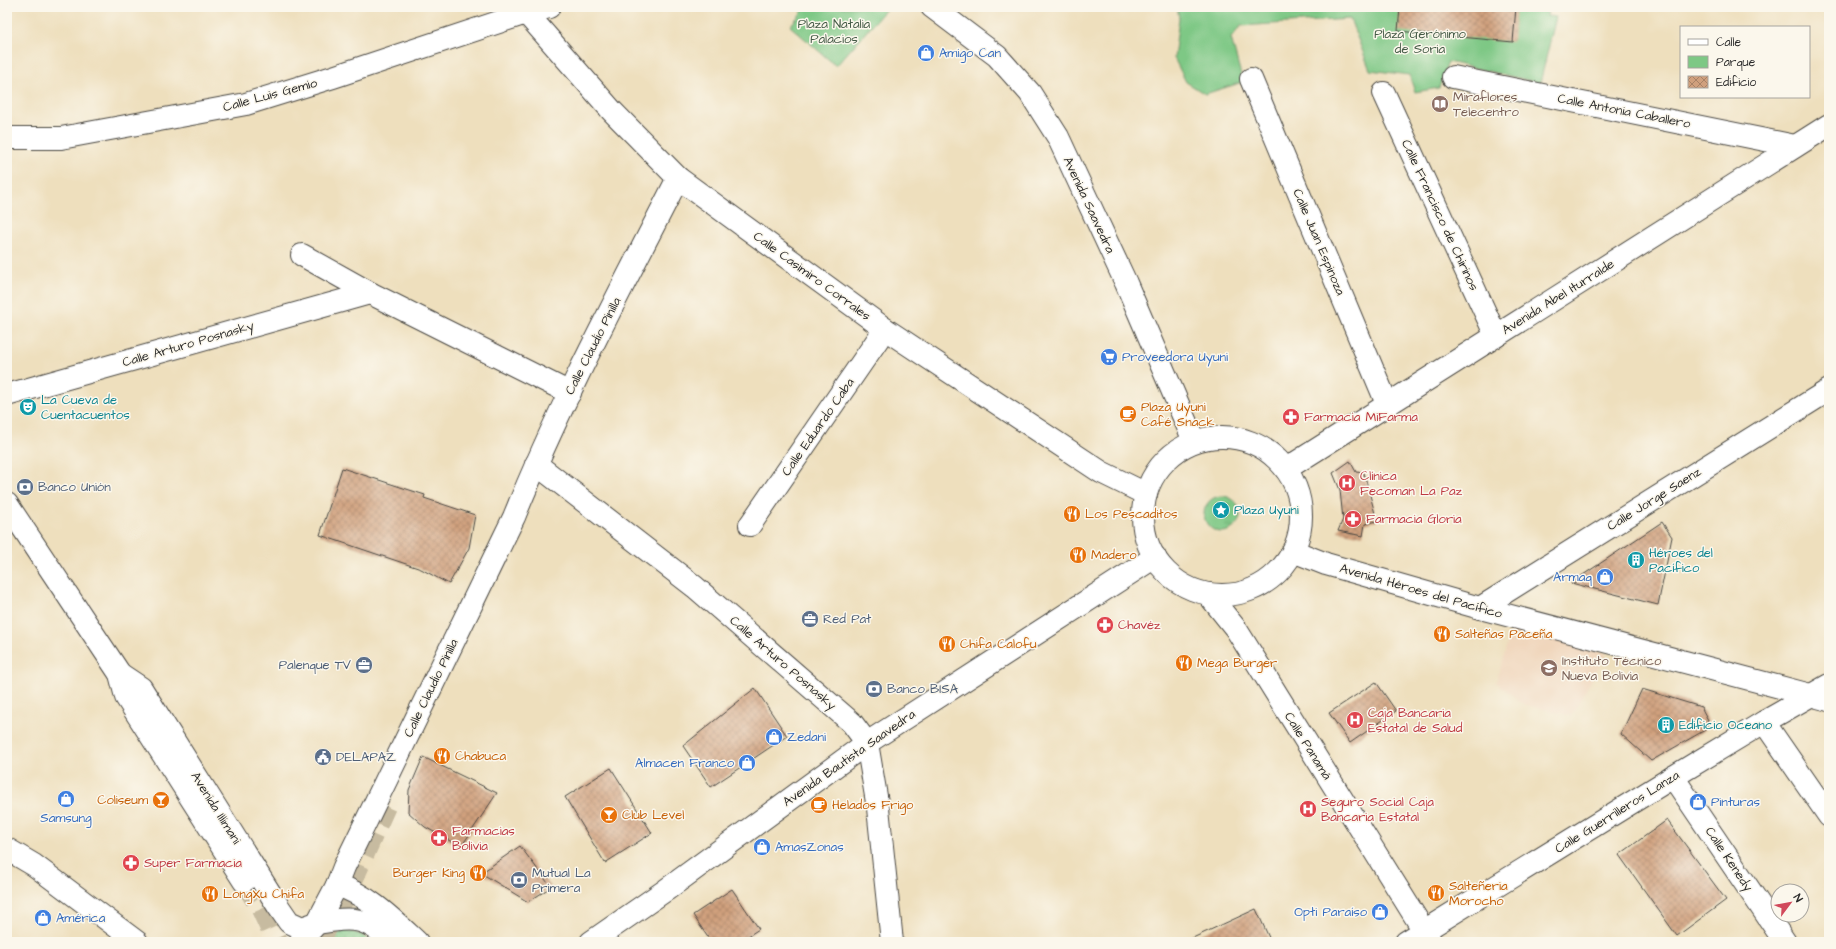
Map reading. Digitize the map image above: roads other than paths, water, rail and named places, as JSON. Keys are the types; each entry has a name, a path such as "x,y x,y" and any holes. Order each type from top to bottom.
{"street":[{"name":"Calle Luis Gemio","path":"7,138 61,138 246,104 333,77 526,9 549,7"},
{"name":"Avenida Saavedra","path":"932,7 997,56 1030,93 1058,137 1126,283 1194,441"},
{"name":"Calle Casimiro Corrales","path":"526,9 612,111 678,178 886,329 1101,472 1146,494"},
{"name":"Calle Antonia Caballero","path":"1453,77 1795,146"},
{"name":"Calle Juan Espinoza","path":"1251,79 1388,406"},
{"name":"Calle Francisco de Chirinos","path":"1384,93 1496,336"},
{"name":"Avenida Abel Iturralde","path":"1286,469 1388,406 1829,125"},
{"name":"Calle Claudio Pinilla","path":"300,942 317,923 337,885 344,867 514,517 536,464 570,393 678,178"},
{"path":"302,255 370,293 570,393"},
{"name":"Calle Arturo Posnasky","path":"7,395 370,293"},
{"name":"Calle Eduardo Caba","path":"750,525 886,329"},
{"name":"Calle Jorge Saenz","path":"1480,608 1829,390"},
{"path":"1218,436 1242,439 1265,449 1286,469 1296,489 1301,511 1298,538 1293,551 1277,573 1254,588 1239,593 1223,595 1208,594 1182,584 1167,572 1155,557 1147,542 1143,525 1143,510 1146,494 1152,477 1164,462 1177,450 1194,441 1218,436"},
{"name":"Calle Arturo Posnasky","path":"536,464 695,587 852,723 867,743 878,808 892,942"},
{"name":"Avenida Illimani","path":"7,504 120,674 126,697 244,881"},
{"name":"Calle Claudio Pinilla","path":"506,548 514,517"},
{"name":"Avenida Héroes del Pacífico","path":"1293,551 1326,564 1480,608 1824,693"},
{"name":"Avenida Bautista Saavedra","path":"591,942 666,890 867,743 1155,557"},
{"name":"Calle Panamá","path":"1208,594 1236,630 1420,938"},
{"name":"Avenida Illimani","path":"120,674 142,688 253,868 289,922 302,928 317,923 347,918 374,926 393,942"},
{"name":"Calle Guerrilleros Lanza","path":"1420,938 1673,777 1764,722 1824,693"},
{"path":"1764,722 1829,816"},
{"name":"Calle Kenedy","path":"1673,777 1785,942"},
{"path":"7,849 34,865 137,942"},
{"path":"337,885 364,897 383,910 417,942"},
{"path":"610,942 656,912 666,890"},
{"path":"114,925 153,942"}],"tunnel":[{"path":"318,942 345,896 385,806"},
{"path":"244,881 261,907 277,942"}],"place":[{"name":"Amigo Can","path":"926,53"},
{"name":"Miraflores Telecentro","path":"1440,104"},
{"name":"Proveedora Uyuni","path":"1109,357"},
{"name":"La Cueva de Cuentacuentos","path":"28,407"},
{"name":"Plaza Uyuni Café Snack","path":"1128,414"},
{"name":"Farmacia MiFarma","path":"1291,417"},
{"name":"Clínica Fecoman La Paz","path":"1347,483"},
{"name":"Banco Unión","path":"25,487"},
{"name":"Plaza Uyuni","path":"1221,510"},
{"name":"Los Pescaditos","path":"1072,514"},
{"name":"Farmacia Gloria","path":"1353,519"},
{"name":"Madero","path":"1078,555"},
{"name":"Héroes del Pacífico","path":"1636,560"},
{"name":"Armaq","path":"1605,577"},
{"name":"Red Pat","path":"810,619"},
{"name":"Chavéz","path":"1105,625"},
{"name":"Salteñas Paceña","path":"1442,634"},
{"name":"Chifa Calofu","path":"947,644"},
{"name":"Mega Burger","path":"1184,663"},
{"name":"Palenque TV","path":"364,665"},
{"name":"Instituto Técnico Nueva Bolivia","path":"1549,668"},
{"name":"Banco BISA","path":"874,689"},
{"name":"Caja Bancaria Estatal de Salud","path":"1355,720"},
{"name":"Edificio Oceano","path":"1666,725"},
{"name":"Zedani","path":"774,737"},
{"name":"Chabuca","path":"442,756"},
{"name":"DELAPAZ","path":"323,757"},
{"name":"Almacen Franco","path":"747,763"},
{"name":"Samsung","path":"66,799"},
{"name":"Coliseum","path":"161,800"},
{"name":"Pinturas","path":"1698,802"},
{"name":"Helados Frigo","path":"819,805"},
{"name":"Seguro Social Caja Bancaria Estatal","path":"1308,809"},
{"name":"Club Level","path":"609,815"},
{"name":"Farmacias Bolivia","path":"439,838"},
{"name":"AmasZonas","path":"762,847"},
{"name":"Super Farmacia","path":"131,863"},
{"name":"Burger King","path":"478,873"},
{"name":"Mutual La Primera","path":"519,880"},
{"name":"Salteñeria Morocho","path":"1436,893"},
{"name":"LongXu Chifa","path":"210,894"},
{"name":"Opti Paraíso","path":"1380,912"},
{"name":"América","path":"43,918"}],"park label":[{"name":"Plaza Natalia Palacios","path":"834,32"},
{"name":"Plaza Gerónimo de Soria","path":"1420,42"}]}
